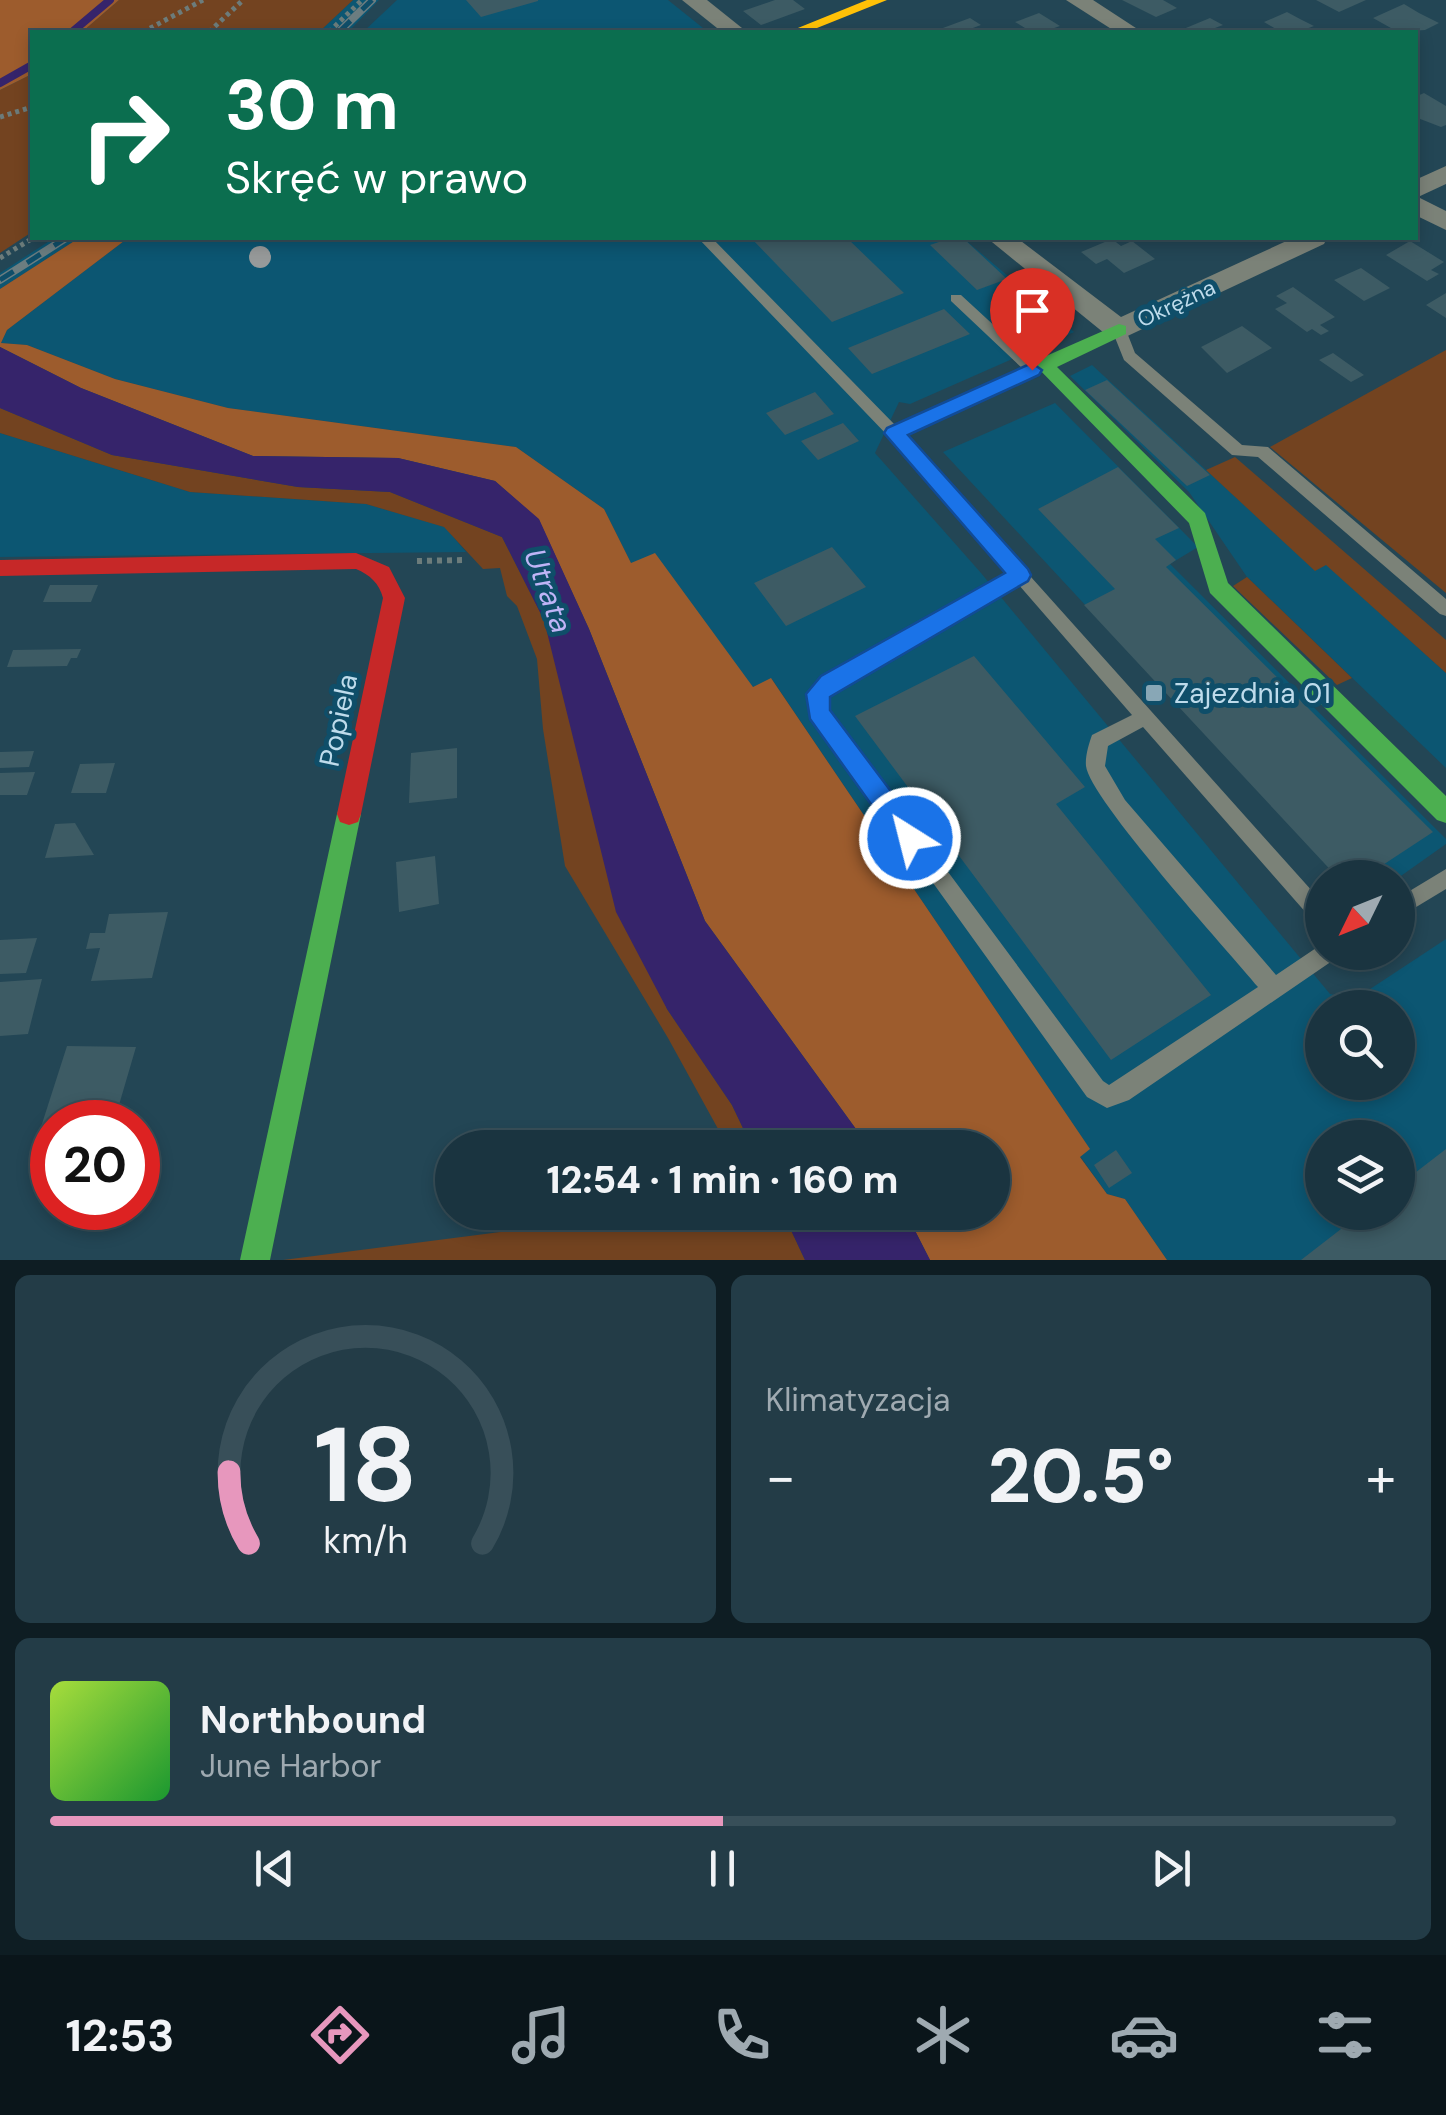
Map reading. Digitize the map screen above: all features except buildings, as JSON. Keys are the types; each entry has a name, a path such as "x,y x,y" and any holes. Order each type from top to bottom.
{"street":[{"path":"692,0 733,30"},
{"path":"800,30 880,0"},
{"path":"1077,0 1128,30"},
{"path":"1418,188 1446,174"},
{"path":"1418,206 1446,222"},
{"name":"Okrężna","path":"1003,240 1119,330 1310,240"},
{"path":"1119,330 1038,367 1198,519 1218,587 1446,812"},
{"name":"Popiela","path":"0,568 356,560 374,566 391,580 394,598 255,1260"}],"lane":[{"path":"707,240 894,433 1305,897"},
{"path":"894,433 1038,367 956,298"},
{"path":"1119,330 1129,356 1238,451 1262,451 1446,609"},
{"path":"1020,575 830,682 818,694 818,712 1094,1089 1108,1097 1305,968"},
{"path":"1146,716 1099,742 1095,768 1118,806 1274,989"},
{"path":"1415,897 1446,878"}],"path":[{"path":"147,30 204,0"},
{"path":"211,30 244,0"},
{"path":"332,30 362,0"},
{"path":"0,117 30,107"},
{"path":"0,258 31,240"}],"shaded area":[{"path":"0,0 119,0 84,30 30,30 30,75 0,90"},
{"path":"119,0 353,0 321,30 84,30"},
{"path":"353,0 379,0 350,30 321,30"},
{"path":"397,0 668,0 706,30 365,30"},
{"path":"30,75 30,233 0,253 0,90"},
{"path":"51,240 76,240 0,289 0,273"},
{"path":"76,240 125,240 7,330 1,343 27,345 115,379 228,408 516,447 604,509 631,563 655,553 753,687 771,678 1090,1149 1080,1157 1107,1194 1125,1199 1167,1260 930,1260 915,1230 1010,1230 1010,1130 857,1130 705,921 589,629 539,520 495,481 398,458 253,456 81,388 0,347 0,289"},
{"path":"125,240 965,240 1074,332 910,404 899,402 875,453 981,573 1305,964 1305,970 1310,970 1327,990 1305,990 1305,1100 1415,1100 1415,990 1369,990 1399,970 1415,970 1415,959 1446,939 1446,1260 1167,1260 1125,1199 1107,1194 1080,1156 1089,1148 772,679 753,687 631,563 604,509 516,447 228,408 115,379 27,345 1,343 7,330"},
{"path":"1446,350 1446,593 1270,447"},
{"path":"1092,365 1315,570 1326,564 1446,673 1446,768 1247,577 1189,492 1070,376"},
{"path":"1055,403 1198,547 1170,564 1446,839 1446,844 1415,866 1415,860 1322,860 943,452"},
{"path":"0,408 112,455 298,487 390,492 502,537 544,620 667,1009 732,1105 744,1130 719,1130 565,866 543,729 537,659 517,606 507,596 500,568 483,569 444,527 366,504 190,492 0,433"},
{"path":"0,433 190,492 366,504 445,527 466,552 0,557"},
{"path":"1235,457 1446,640 1446,673 1326,565 1315,571 1206,470"},
{"path":"1247,577 1352,678 1337,685 1233,586"},
{"path":"515,1230 791,1230 805,1260 283,1260"}],"water":[{"name":"Utrata","path":"0,347 81,388 253,456 398,458 495,481 539,519 589,629 705,921 857,1130 744,1130 732,1105 667,1009 616,912 544,620 502,537 390,492 298,487 112,455 0,408"},
{"path":"791,1230 915,1230 930,1260 805,1260"}],"waterway":[{"path":"74,30 110,0"},
{"path":"0,83 30,66"}],"railway":[{"path":"341,30 372,0"},
{"path":"0,280 63,240"}],"traffic: fast":[{"path":"1119,330 1044,365 1198,519 1218,587 1446,812"},
{"path":"255,1260 349,814"}],"traffic: slow":[{"path":"800,30 880,0"}],"traffic: jam":[{"path":"0,568 356,561 376,570 389,584 394,598 349,814"}],"place":[{"name":"Zajezdnia 01","path":"1154,693"}],"route":[{"path":"910,838 818,712 818,694 830,682 1020,575 894,433 1032,370"}]}
